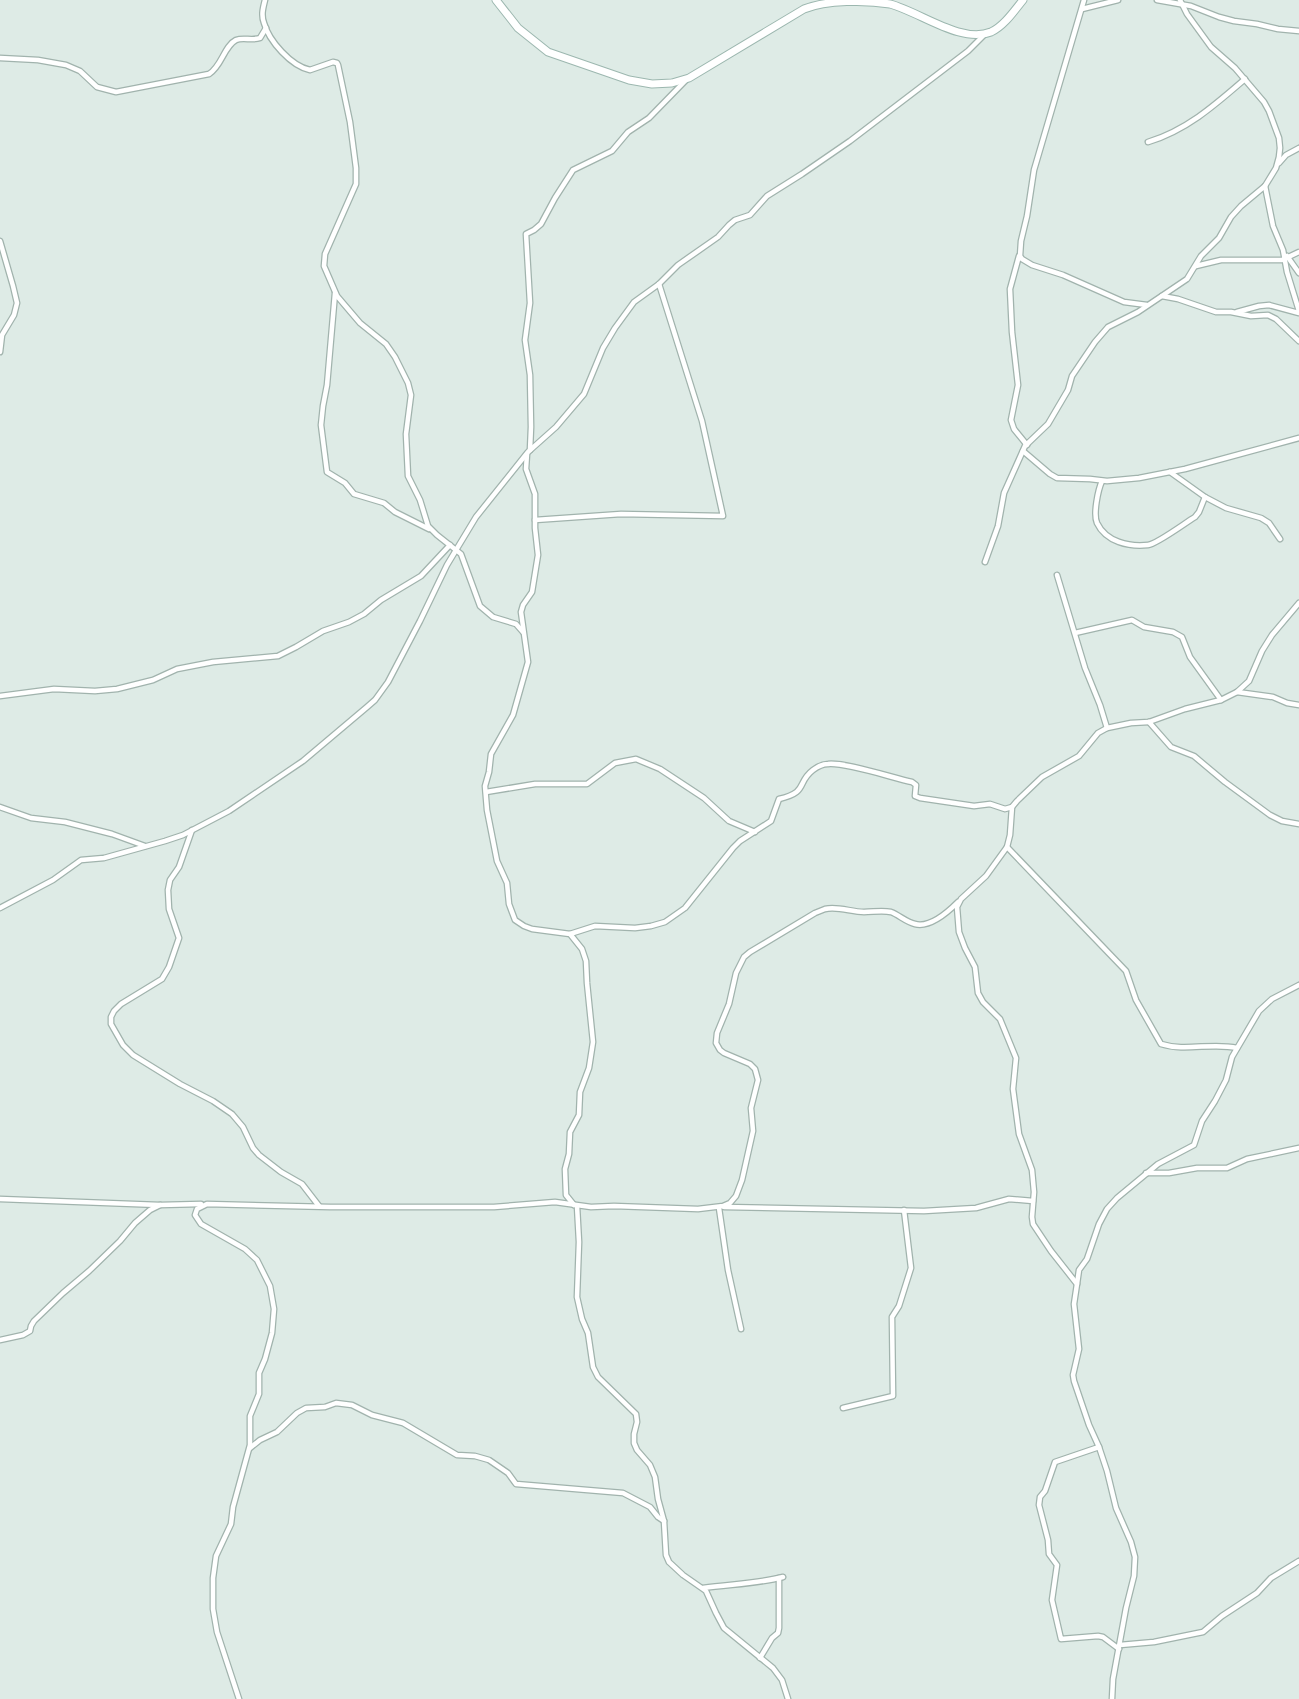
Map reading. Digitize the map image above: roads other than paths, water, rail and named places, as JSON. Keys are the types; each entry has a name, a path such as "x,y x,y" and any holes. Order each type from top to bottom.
{"street":[{"path":"265,0 263,18 266,28 288,58 301,67 313,70 335,62 338,66 350,122 356,180 354,192 330,242 324,266 335,293 341,302 360,323 386,344 408,383 411,395 406,434 408,476 420,500 425,521 431,530"},
{"path":"496,0 518,28 548,52 629,80 652,84 672,83 689,78 804,9 822,1 858,0 890,4 958,32 986,34"},
{"path":"0,908 53,880 81,860 104,858 174,838 236,807 303,761 375,700 392,675 456,550 476,517 529,451 556,427 584,394 603,348 629,309 639,298 659,284 678,265 718,237 729,225 736,220 750,215 767,196 850,141 968,51 986,34 999,26 1024,0"},
{"path":"1027,445 1014,429 1011,420 1018,385 1012,332 1010,289 1020,255 1020,241 1027,216 1034,170 1084,0"},
{"path":"1082,9 1118,0"},
{"path":"1157,0 1181,2 1234,21 1299,31"},
{"path":"1181,2 1211,47 1235,68 1264,102 1274,124 1280,148 1280,157 1276,168"},
{"path":"0,58 38,60 66,65 80,71 97,87 116,92 209,74 215,70 235,41 260,38 266,28"},
{"path":"689,78 650,118 628,132 612,151 573,170 554,198 540,224 526,234 530,303 525,340 530,375 531,427 526,465 535,490 538,564 532,592 522,608 528,662 512,715 491,754 486,792 487,810 496,856 508,883 509,904 515,920 532,929 570,934 595,926 635,928 666,922 685,908 740,841 771,821 779,799 797,793 811,772 827,764 851,767 914,783 916,787 915,796 920,798 974,806 990,804 1005,809 1012,808"},
{"path":"1148,142 1174,133 1203,115 1245,79"},
{"path":"985,562 998,526 1004,494 1023,451 1048,424 1068,390 1075,371 1101,333 1108,327 1138,312 1188,279 1201,256 1219,238 1236,210 1266,186 1286,155 1299,148"},
{"path":"1234,312 1269,305 1299,312 1287,258 1272,226 1266,186"},
{"path":"0,241 17,303 14,315 2,335 0,352"},
{"path":"1196,266 1221,260 1287,258 1299,252"},
{"path":"1020,255 1022,260 1032,265 1063,275 1124,302 1148,305"},
{"path":"1287,258 1299,273"},
{"path":"535,520 621,514 723,516 702,422 659,284"},
{"path":"335,293 327,385 321,425 328,473 345,483 354,494 384,503 399,515 431,530 450,545 464,559 480,606 493,617 516,624 524,633"},
{"path":"1162,296 1178,299 1209,310 1234,312 1251,316 1271,316 1299,341"},
{"path":"1023,451 1053,477 1102,481 1139,478 1170,472 1299,438"},
{"path":"1170,472 1205,497 1226,508 1261,518 1269,523 1280,539"},
{"path":"1102,481 1097,497 1097,524 1114,540 1135,546 1151,543 1195,517 1200,512 1205,497"},
{"path":"0,696 54,689 94,691 117,689 153,680 177,669 213,662 278,656 323,631 349,622 364,614 381,600 421,576 450,545"},
{"path":"1057,575 1085,668 1107,728"},
{"path":"720,1207 730,1203 736,1196 742,1180 753,1131 751,1108 758,1080 755,1069 750,1064 724,1054 716,1043 717,1033 729,1004 736,973 744,957 761,945 825,909 891,912 920,925 943,915 986,876 1007,848 1010,838 1012,808 1016,801 1042,777 1079,756 1098,733 1107,728 1131,723 1149,722 1185,709 1221,700 1237,692 1249,681 1269,640 1299,603"},
{"path":"1075,632 1132,620 1144,627 1174,632 1182,638 1190,657 1221,700"},
{"path":"1237,692 1273,697 1287,703 1299,705"},
{"path":"1149,722 1172,747 1194,756 1225,782 1270,815 1282,821 1299,824"},
{"path":"486,792 535,784 588,784 615,763 636,759 660,769 704,798 729,821 755,832"},
{"path":"0,807 31,818 65,822 112,834 146,846"},
{"path":"192,830 179,867 171,878 168,890 169,909 179,938 175,953 164,976 117,1008 111,1016 111,1024 123,1045 133,1055 232,1114 243,1127 259,1155 281,1172 302,1184 319,1206"},
{"path":"1007,848 1126,971 1136,1000 1161,1044 1182,1048 1221,1046 1237,1048"},
{"path":"958,902 956,912 959,932 965,948 976,967 978,993 983,1002 1000,1019 1016,1058 1017,1066 1013,1081 1014,1098 1019,1134 1032,1170 1032,1220 1034,1226 1077,1284"},
{"path":"570,934 582,949 586,961 593,1042 588,1068 580,1092 579,1115 570,1132 569,1154 564,1169 566,1195 576,1206 579,1242 577,1297 582,1319 588,1333 593,1367 601,1380 636,1414 634,1443 653,1471 664,1521 666,1555 669,1562 683,1575 703,1588 709,1595 724,1628 779,1676 788,1699"},
{"path":"1112,1699 1119,1647 1134,1576 1135,1557 1131,1542 1116,1508 1099,1447 1089,1425 1074,1381 1073,1375 1079,1349 1074,1304 1079,1270 1088,1258 1095,1232 1103,1216 1117,1198 1146,1173 1165,1160 1194,1145 1202,1120 1226,1080 1230,1061 1254,1017 1272,999 1299,985"},
{"path":"1146,1173 1169,1173 1197,1168 1226,1168 1257,1157 1299,1148"},
{"path":"0,1199 160,1205 494,1207 563,1202 576,1206 698,1209 720,1207 935,1211 976,1208 1009,1199 1033,1202"},
{"path":"205,1204 196,1210 195,1215 198,1221 252,1254 266,1276 273,1296 273,1329 265,1359 260,1369 259,1394 250,1416 251,1439 249,1449 233,1507 231,1524 216,1556 212,1578 216,1632 238,1699"},
{"path":"0,1340 23,1335 30,1331 34,1321 89,1271 132,1226 150,1210 160,1205"},
{"path":"720,1207 728,1270 742,1329"},
{"path":"843,1408 893,1396 892,1317 899,1306 911,1265 904,1210"},
{"path":"249,1449 260,1440 277,1432 297,1413 306,1408 325,1407 336,1403 352,1405 372,1415 403,1423 457,1455 475,1456 489,1460 508,1472 516,1484 623,1493 650,1507 664,1521"},
{"path":"1099,1447 1056,1462 1045,1491 1040,1497 1039,1505 1048,1540 1049,1554 1057,1565 1052,1600 1060,1638 1064,1640 1098,1636 1119,1647 1203,1632 1222,1616 1257,1593 1271,1578 1299,1561"},
{"path":"703,1588 781,1578 778,1633 772,1638 760,1658"}]}
